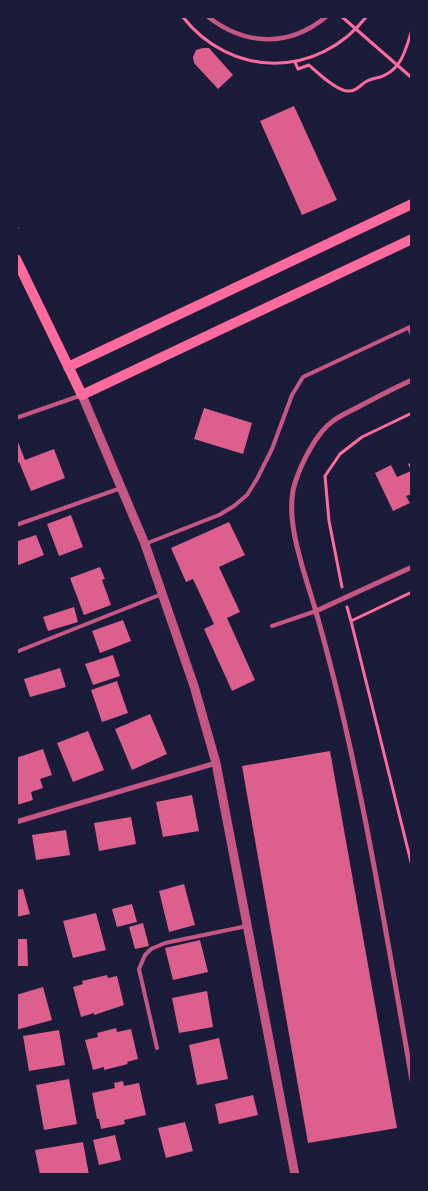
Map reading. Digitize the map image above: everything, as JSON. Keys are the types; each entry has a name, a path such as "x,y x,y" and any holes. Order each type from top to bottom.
{"main road":[{"path":"68,366 412,204"},
{"path":"16,260 82,395 412,239"}],"street":[{"path":"206,16 220,27 238,35 259,40 279,39 298,34 316,25 327,16"},
{"path":"412,380 333,420 321,432 302,464 294,484 291,504 293,526 347,732 370,840 412,1080"},
{"path":"82,395 145,544 194,686 216,763 295,1175"},
{"path":"316,611 344,600 412,567"},
{"path":"16,822 216,763"}],"lane":[{"path":"145,544 219,515 247,495 272,449 292,395 303,377 410,327 412,335"},
{"path":"16,418 82,395"},
{"path":"16,525 121,488"},
{"path":"16,652 162,594"},
{"path":"272,626 316,611"},
{"path":"157,1048 139,969 145,955 165,943 248,926"}],"path":[{"path":"341,16 412,78"},
{"path":"356,31 368,16"},
{"path":"295,62 298,69 309,65 327,81 345,91 354,91 366,82 386,74 397,65 404,57 412,30"},
{"path":"412,413 362,437 340,454 325,476 329,521 344,600 351,621 412,866"},
{"path":"351,621 412,592"}],"building":[{"path":"209,48 233,75 218,89 194,63 193,57 196,50"},
{"path":"294,106 337,200 302,215 260,121"},
{"path":"204,408 252,423 243,454 194,439"},
{"path":"16,437 25,460 54,449 65,478 31,491 19,462 16,463"},
{"path":"412,462 412,494 406,496 410,503 393,511 375,473 391,465 397,477 411,471 408,464"},
{"path":"71,515 83,547 59,556 47,524"},
{"path":"229,522 245,555 219,567 240,612 227,618 255,680 232,691 204,629 214,624 193,579 186,582 171,548"},
{"path":"36,535 44,555 16,566 16,537 18,541"},
{"path":"100,567 105,579 102,580 111,605 84,615 70,578"},
{"path":"74,607 78,622 48,631 43,617"},
{"path":"123,620 131,641 100,653 92,631"},
{"path":"113,655 120,676 93,685 85,664"},
{"path":"60,668 66,687 30,697 24,679"},
{"path":"117,681 128,713 102,722 91,690"},
{"path":"150,714 167,754 132,770 115,729"},
{"path":"88,731 104,770 73,782 57,743"},
{"path":"43,749 52,775 40,779 43,788 31,792 33,800 17,805 16,758"},
{"path":"330,751 397,1128 308,1143 242,766"},
{"path":"192,795 199,831 163,837 156,802"},
{"path":"131,817 136,844 99,851 94,823"},
{"path":"66,830 70,855 36,860 32,835"},
{"path":"184,884 195,925 169,932 159,891"},
{"path":"23,889 30,914 16,917 16,890"},
{"path":"132,904 137,922 117,927 112,909"},
{"path":"96,913 106,950 73,958 63,921"},
{"path":"143,923 149,946 135,949 129,927"},
{"path":"16,939 27,939 28,966 16,966"},
{"path":"200,940 208,972 173,980 165,948"},
{"path":"107,975 108,978 117,976 124,1005 94,1015 94,1013 81,1017 73,987 83,984 82,981"},
{"path":"43,987 52,1020 16,1030 16,995"},
{"path":"207,991 213,1027 179,1033 172,998"},
{"path":"116,1028 117,1032 131,1029 138,1059 127,1062 128,1064 104,1070 104,1067 93,1070 85,1040 98,1037 97,1033"},
{"path":"59,1030 65,1065 29,1071 23,1036"},
{"path":"219,1038 228,1079 197,1085 189,1045"},
{"path":"69,1079 77,1124 44,1130 36,1085"},
{"path":"123,1081 124,1086 139,1083 146,1115 124,1120 125,1124 101,1129 92,1093 115,1088 114,1083"},
{"path":"253,1095 258,1115 219,1124 215,1104"},
{"path":"185,1122 193,1151 166,1158 158,1128"},
{"path":"115,1135 121,1160 99,1165 93,1140"},
{"path":"83,1142 89,1175 40,1175 35,1150"}]}
